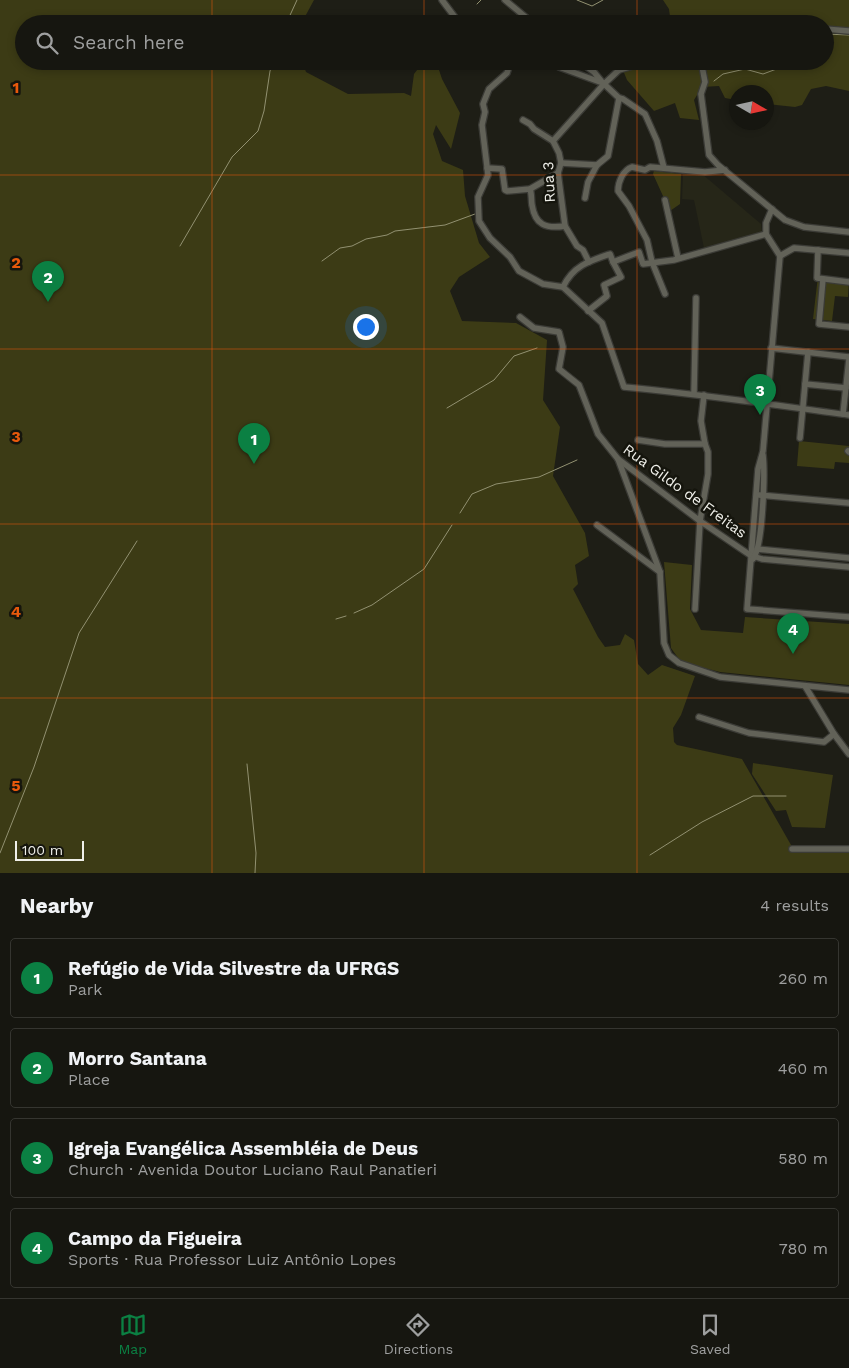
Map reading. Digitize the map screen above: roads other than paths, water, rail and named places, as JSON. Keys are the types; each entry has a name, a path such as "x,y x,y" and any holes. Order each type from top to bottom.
{"street":[{"path":"442,0 453,15"},
{"path":"505,0 523,15"},
{"path":"834,30 849,31"},
{"path":"507,70 504,77 489,89 484,104 485,112 482,125 488,175 478,198 479,221 490,238 510,257 519,271 543,284 563,287 602,324 624,387 694,393 846,414 849,358 771,348"},
{"path":"567,70 603,83"},
{"path":"591,70 618,98 623,99 645,114 657,141 664,168"},
{"name":"Rua 3","path":"589,262 583,250 577,246 565,226 558,173 561,163 560,153 553,141 603,83 619,70"},
{"path":"703,70 705,82 701,94 710,155 724,170 785,220 804,227 849,232"},
{"path":"585,198 588,182 597,165 608,156 618,98"},
{"path":"523,120 553,141"},
{"path":"561,163 597,165"},
{"path":"665,294 652,262 648,240 629,206 620,195 617,188 618,184 628,168 632,167 645,170 650,167 705,172 724,170"},
{"path":"487,168 502,169 506,191 530,189 558,173"},
{"path":"530,189 534,216 545,226 552,228 565,226"},
{"path":"665,200 678,258"},
{"path":"772,209 766,223 766,234 780,256 763,451 758,469 759,495 747,610 849,617"},
{"path":"613,262 639,252 643,264 678,258 766,234"},
{"path":"780,256 794,248 849,254"},
{"path":"818,250 817,278 849,282"},
{"path":"563,287 568,276 589,262 610,254 620,278 604,285 607,296 588,311"},
{"path":"823,279 819,324 849,326"},
{"path":"694,393 696,298"},
{"name":"Rua Gildo de Freitas","path":"520,317 534,328 559,332 563,347 559,369 580,385 598,434 618,459 700,521 752,554"},
{"path":"800,438 808,352"},
{"path":"805,384 846,388"},
{"path":"695,609 700,521 708,474 708,452 701,420 704,395"},
{"path":"638,440 665,444 705,444"},
{"path":"618,459 660,572 664,643 669,655 678,663 720,677 849,690"},
{"path":"759,495 849,503"},
{"path":"597,525 660,572"},
{"path":"752,554 807,554 849,558"},
{"path":"752,554 807,563 849,567"},
{"path":"807,554 807,563"},
{"path":"805,686 834,734 849,754"},
{"path":"699,717 748,733 824,742 834,734"},
{"path":"792,849 849,849"}],"waterway":[{"path":"290,15 297,0"},
{"path":"477,4 481,0"},
{"path":"577,0 592,6 603,0"},
{"path":"834,34 849,35"},
{"path":"180,246 232,157 258,131 264,111 270,70"},
{"path":"714,81 723,74 741,70"},
{"path":"749,70 763,74 774,70"},
{"path":"322,261 340,248 352,246 366,239 387,235 395,231 445,225 475,214"},
{"path":"447,408 494,380 514,356 537,348"},
{"path":"460,513 472,494 496,484 539,477 577,460"},
{"path":"354,613 372,605 424,569 452,525"},
{"path":"0,853 34,767 79,633 137,541"},
{"path":"336,619 346,616"},
{"path":"247,764 256,853 255,873"},
{"path":"650,855 702,822 753,796 786,796"}],"place":[{"name":"Morro Santana","path":"48,302"},
{"name":"Igreja Evangélica Assembléia de Deus","path":"760,415"},
{"name":"Refúgio de Vida Silvestre da UFRGS","path":"254,464"},
{"name":"Campo da Figueira","path":"793,654"}]}
